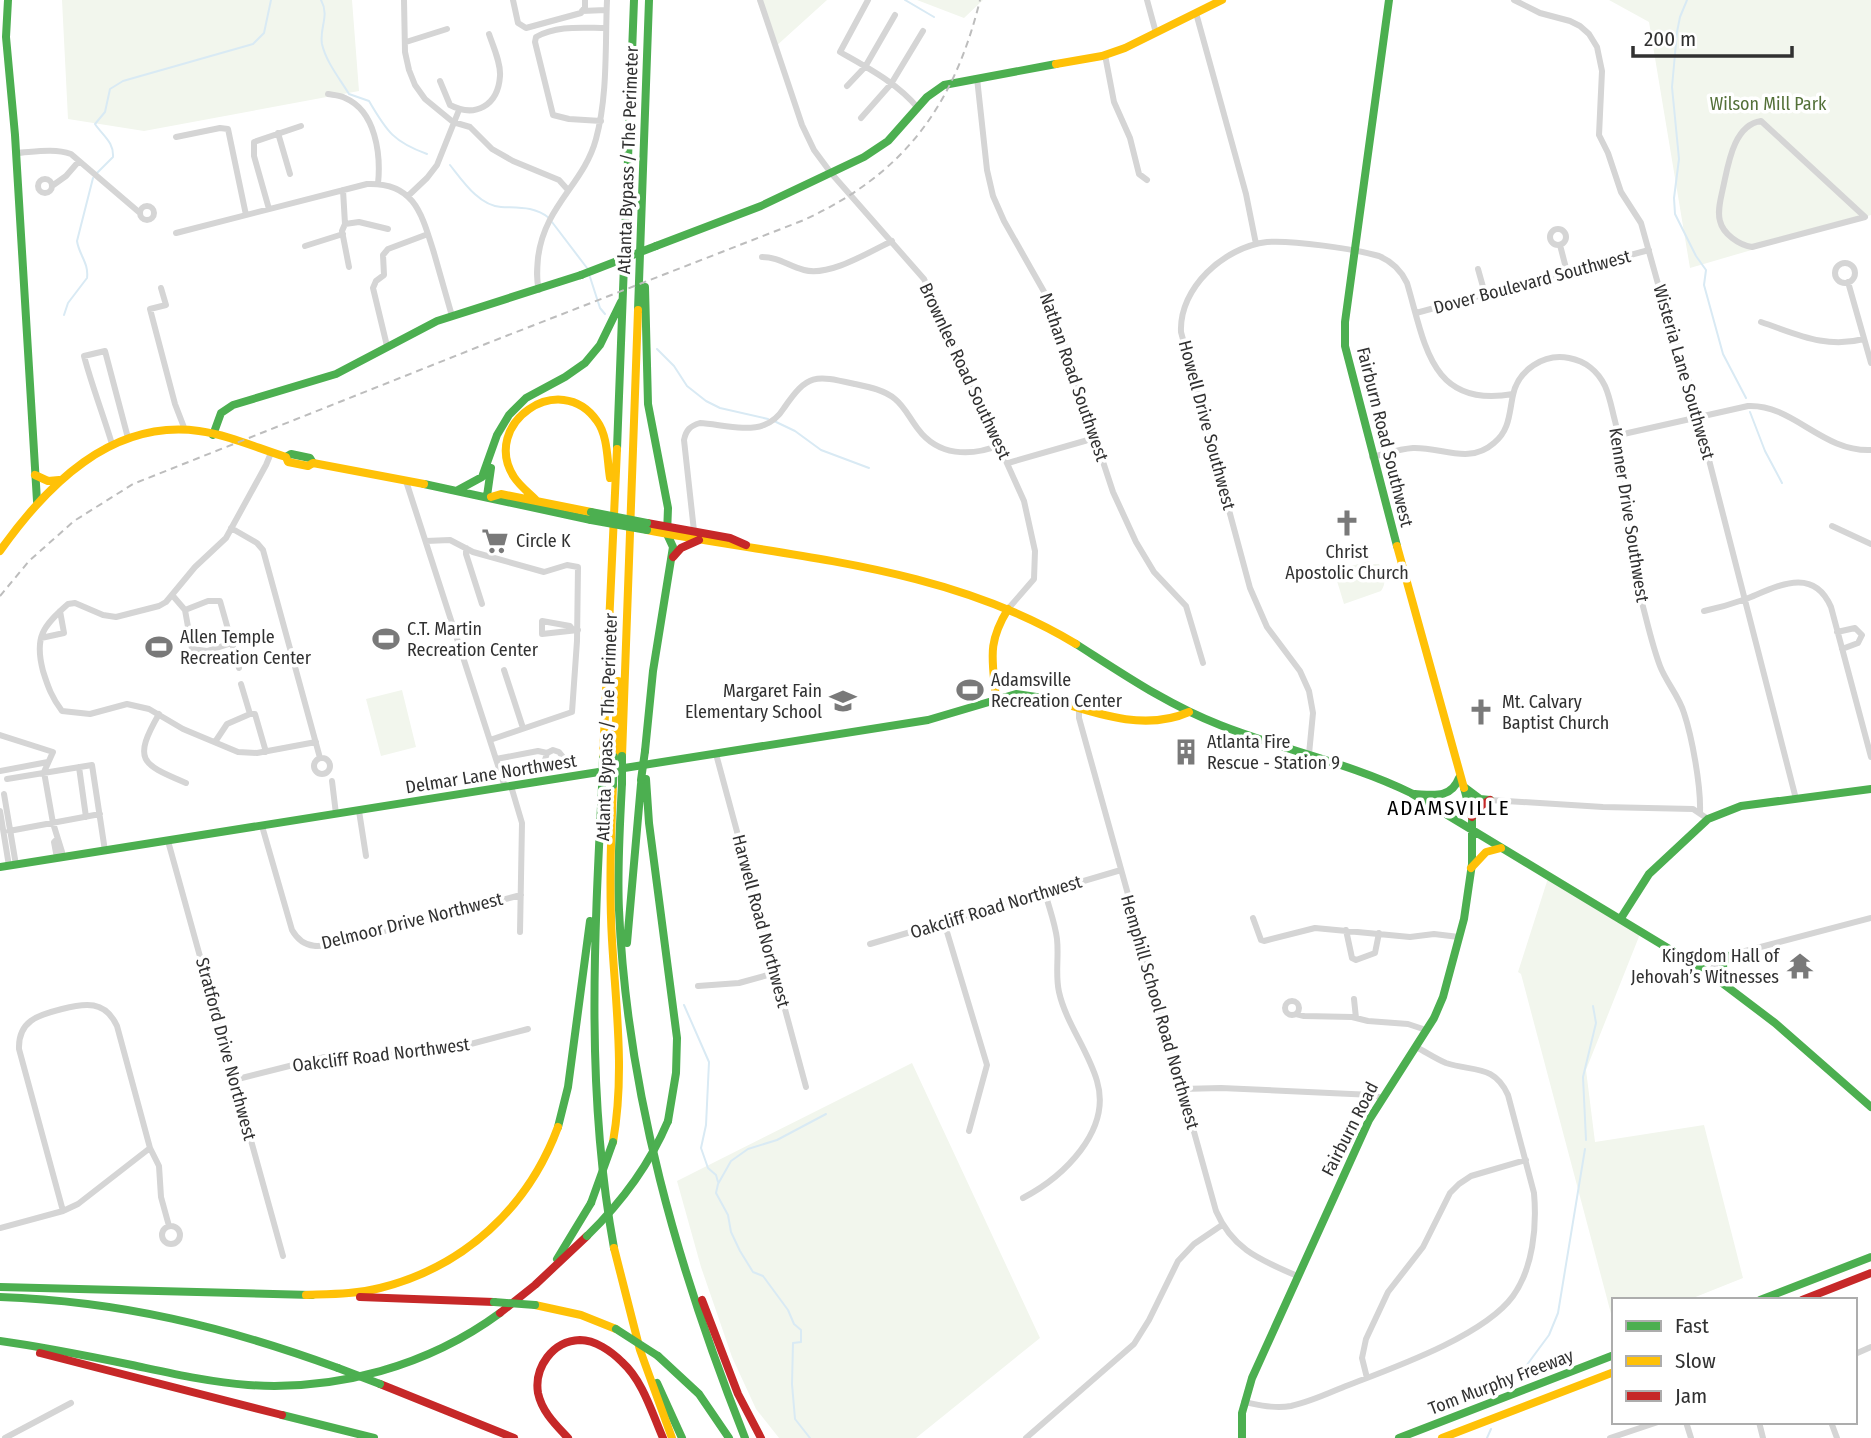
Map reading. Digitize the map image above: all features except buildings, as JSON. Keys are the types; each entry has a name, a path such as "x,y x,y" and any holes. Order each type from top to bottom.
{"main road":[{"path":"8,0 6,37 16,153 37,501"},
{"name":"Atlanta Bypass / The Perimeter","path":"634,0 593,1010 597,1125 613,1239 636,1335 671,1438"},
{"name":"Atlanta Bypass / The Perimeter","path":"649,0 629,546 617,784 619,901 625,987 637,1075 670,1215 704,1330 745,1438"},
{"path":"213,435 221,413 233,405 336,374 423,327 581,275 761,206 831,173 864,157 888,141 927,97 944,85 1105,55 1125,48 1222,0"},
{"name":"Fairburn Road Southwest","path":"1389,0 1354,251 1345,322 1345,346 1372,457 1474,832"},
{"path":"625,987 630,892 644,779 653,671 673,557 673,547 667,530 668,508 648,404 641,233"},
{"path":"458,490 485,476 498,431 529,396 572,373 590,359 605,339 623,296"},
{"path":"489,496 516,417 535,404 559,399 582,406 595,417 602,430 614,495"},
{"path":"489,496 498,442 509,416"},
{"path":"0,551 37,501 89,457 128,438 147,433 185,430 213,435 286,457 288,462 308,466 313,463 489,496 499,502 647,526 699,540 729,546 749,546 909,577 958,590 1008,609 1062,636 1189,712 1230,729 1366,773 1411,793 1709,973 1775,1023 1869,1102"},
{"path":"505,443 506,460 512,475 521,488 536,500"},
{"path":"35,475 48,481 59,480"},
{"path":"489,496 501,494 536,500 591,516"},
{"path":"667,530 694,531 730,538 749,546"},
{"path":"673,557 681,548 699,540"},
{"path":"996,701 992,644 996,629 1008,609"},
{"name":"Delmar Lane Northwest","path":"8,866 928,720 1016,694 1031,694 1109,717 1171,720 1189,712"},
{"path":"0,1342 220,1382 310,1384 375,1373 438,1350 486,1323 534,1285 634,1188 656,1151 668,1121 676,1073 677,1038 644,779"},
{"path":"1411,793 1437,796 1448,794 1461,780 1472,795 1490,800"},
{"path":"534,1285 558,1257 591,1203 613,1142 620,1106 622,1060 611,936 610,856 617,784"},
{"path":"1621,918 1649,874 1708,819 1741,806 1871,789"},
{"path":"1472,817 1490,800"},
{"name":"Fairburn Road","path":"1242,1438 1244,1402 1252,1378 1297,1276 1358,1142 1382,1098 1426,1030 1446,989 1459,937 1471,868 1474,832"},
{"path":"1471,868 1486,852 1500,848"},
{"path":"306,1295 356,1293 381,1288 429,1272 476,1244 523,1195 543,1164 562,1115 597,877"},
{"path":"1724,984 1723,964 1728,956"},
{"path":"670,1215 738,1394 761,1438"},
{"path":"1765,1298 1871,1257"},
{"path":"1807,1298 1871,1273"},
{"path":"0,1287 306,1295 535,1305 581,1315 616,1329 658,1356 699,1394 729,1438"},
{"path":"0,1297 82,1302 172,1317 249,1336 380,1384 514,1438"},
{"path":"636,1335 682,1438"},
{"path":"568,1438 553,1424 542,1407 538,1395 538,1377 542,1363 552,1351 565,1343 580,1341 596,1343 608,1349 630,1371 663,1438"},
{"path":"0,1342 374,1438"},
{"name":"Tom Murphy Freeway","path":"1399,1438 1612,1356"},
{"name":"Tom Murphy Freeway","path":"1442,1438 1612,1373"}],"street":[{"path":"404,0 409,70 425,99 453,122 470,127 492,149 559,180 568,190"},
{"path":"513,0 519,23 526,28 582,11 606,10"},
{"path":"582,11 585,0"},
{"path":"539,290 537,275 543,232 554,209 587,161 601,121 607,0"},
{"name":"Brownlee Road Southwest","path":"760,0 802,125 814,150 923,279 1024,501 1032,531 1034,579 1008,609"},
{"path":"868,0 840,52 891,84 918,108"},
{"path":"1147,0 1156,33"},
{"name":"Wisteria Lane Southwest","path":"1514,0 1540,13 1580,26 1597,47 1602,71 1599,135 1621,192 1641,223 1699,418 1796,799"},
{"path":"1196,13 1246,194 1256,244"},
{"path":"847,86 865,67 895,15"},
{"path":"601,121 558,118 553,115 535,42 536,37 542,34 564,28 606,28"},
{"path":"405,42 447,29"},
{"path":"861,118 891,84 923,31"},
{"path":"440,81 450,105 459,110 475,111 485,106 496,92 500,74 489,34"},
{"path":"1105,55 1114,102 1130,138 1139,174 1147,180"},
{"name":"Nathan Road Southwest","path":"977,78 987,170 993,196 1004,221 1051,304 1113,492 1136,542 1154,572 1186,606 1203,663"},
{"path":"0,86 10,84"},
{"path":"328,94 345,98 362,112 369,122 380,162 378,184"},
{"path":"408,196 437,164 459,110"},
{"path":"1761,121 1868,216 1752,247 1744,246 1723,229 1719,213 1730,158 1739,136 1749,125 1761,121"},
{"path":"269,209 252,146 254,142 301,126"},
{"path":"176,137 220,128 228,129 246,215"},
{"path":"278,133 290,174"},
{"path":"16,153 63,151 79,161 140,213"},
{"path":"52,186 66,176 79,161"},
{"path":"176,233 343,190 378,184 389,185 408,196 423,217 452,316"},
{"path":"343,190 343,234 349,267"},
{"path":"345,224 359,222 388,229"},
{"path":"305,246 343,234"},
{"path":"387,346 373,288 376,281 384,275 383,254 388,249 428,234"},
{"path":"762,257 776,258 802,270 820,271 892,241"},
{"name":"Howell Drive Southwest","path":"1309,754 1313,713 1309,691 1300,671 1267,628 1255,602 1181,332 1183,308 1201,279 1228,257 1256,244 1279,242 1379,256 1397,267 1408,283 1429,357 1447,381 1478,396 1513,394"},
{"path":"1560,245 1567,272"},
{"name":"Dover Boulevard Southwest","path":"1416,313 1649,250"},
{"path":"1478,269 1485,294"},
{"path":"1848,282 1871,363"},
{"path":"161,288 166,305 150,309 175,404 185,430"},
{"path":"1761,322 1828,343 1845,344 1864,339"},
{"path":"112,444 84,356 105,351 128,438"},
{"name":"Kenner Drive Southwest","path":"1372,457 1413,448 1460,455 1482,451 1495,442 1505,429 1513,394 1522,376 1538,362 1557,357 1578,360 1595,370 1604,384 1619,435 1640,597 1659,664 1684,712 1700,812"},
{"path":"694,531 684,440 686,431 700,422 754,428 766,425 780,413 803,383 811,379 849,383 888,394 901,405 925,437 944,450 969,453 1000,445"},
{"path":"1619,435 1762,405 1836,445 1855,450 1871,450"},
{"path":"1008,463 1095,438"},
{"path":"271,453 220,546 194,567 173,596 159,606 116,617 103,615 75,603 68,604 43,630 37,652 51,696 62,711 90,714 127,704 149,709 183,729 238,751 266,752 316,742"},
{"path":"406,481 489,740 522,823 520,932"},
{"path":"1832,526 1871,544"},
{"path":"231,528 257,543 263,550 320,758"},
{"path":"426,541 450,540 495,559 544,572 567,565 578,567 572,712 489,740"},
{"path":"466,548 482,604"},
{"path":"1703,611 1788,583 1809,584 1819,590 1827,600 1838,632 1871,757"},
{"path":"173,596 185,610 192,649 207,651 232,643"},
{"path":"185,610 208,601 220,601 239,668"},
{"path":"41,638 64,633 60,611"},
{"path":"542,621 570,626 575,630 570,633 542,635 542,621"},
{"path":"1838,632 1855,628 1862,635 1858,643 1842,649"},
{"path":"504,670 523,728"},
{"path":"241,684 250,714"},
{"name":"Hemphill School Road Northwest","path":"1079,708 1079,718 1121,870 1222,1225 1233,1240 1247,1252 1297,1276"},
{"path":"215,742 227,724 255,714 266,752"},
{"path":"159,715 143,747 147,763 186,783"},
{"path":"0,735 53,752 44,772 57,839 54,842 56,853 60,858"},
{"path":"496,759 538,751 547,753"},
{"name":"Harwell Road Northwest","path":"716,754 806,1087"},
{"path":"0,771 48,762"},
{"path":"7,779 92,765 105,851"},
{"path":"79,767 86,817"},
{"path":"332,781 336,814"},
{"path":"4,794 9,831 8,866"},
{"path":"1490,800 1603,807 1685,808 1700,812 1708,819"},
{"path":"0,811 8,866"},
{"path":"359,811 366,856"},
{"path":"9,831 100,814"},
{"name":"Delmoor Drive Northwest","path":"262,826 292,930 300,940 311,946 322,947 521,895"},
{"name":"Stratford Drive Northwest","path":"168,841 283,1256"},
{"name":"Oakcliff Road Northwest","path":"870,944 1121,870"},
{"path":"1023,1198 1043,1187 1060,1172 1087,1140 1097,1120 1100,1101 1094,1071 1058,991 1056,937 1045,892"},
{"path":"1253,918 1261,940 1264,941 1315,928 1410,937 1434,934 1459,937"},
{"path":"1709,973 1718,962 1728,956 1871,918"},
{"path":"944,922 987,1065 969,1131"},
{"path":"1346,930 1352,958 1356,960 1375,953 1379,933"},
{"path":"698,986 739,983 775,973"},
{"path":"1354,999 1356,1018"},
{"path":"63,1211 19,1049 21,1032 31,1019 84,1003 98,1006 109,1013 117,1026 150,1148 159,1166 161,1197 169,1226"},
{"path":"1296,1014 1408,1024 1426,1030"},
{"name":"Oakcliff Road Northwest","path":"234,1080 325,1058 448,1050 528,1029"},
{"path":"1244,1402 1270,1407 1291,1406 1423,1355 1482,1324 1498,1312 1513,1296 1528,1266 1535,1222 1534,1193 1508,1095 1499,1080 1484,1070 1444,1062 1416,1047"},
{"path":"1182,1089 1221,1088 1373,1095 1382,1098"},
{"path":"0,1228 63,1211 92,1195 150,1148"},
{"path":"1367,1378 1362,1358 1366,1339 1388,1292 1423,1247 1450,1194 1471,1176 1526,1160"},
{"path":"1026,1438 1134,1344 1178,1261 1194,1244 1222,1225"},
{"path":"5,1438 71,1403"},
{"path":"1610,1438 1652,1424"}],"green space":[{"path":"62,0 352,0 359,91 144,131 68,119"},
{"path":"757,0 827,0 774,48"},
{"path":"917,0 983,0 964,18"},
{"name":"Wilson Mill Park","path":"1609,0 1871,0 1871,215 1690,268 1649,22"},
{"path":"1369,561 1371,564 1379,564 1383,571 1383,588 1344,604 1334,571"},
{"path":"402,690 416,747 381,756 366,699"},
{"path":"1550,872 1642,929 1586,1070 1595,1142 1704,1125 1743,1278 1693,1298 1612,1298 1612,1317 1521,974 1518,972"},
{"path":"912,1063 1040,1338 916,1438 779,1438 756,1409 732,1357 701,1267 677,1181"}],"waterway":[{"path":"97,173 113,157 110,143 95,124 105,112 110,89 123,81 253,44 264,33 271,0"},
{"path":"321,0 325,11 321,38 324,51 349,94 369,101 392,135 427,154"},
{"path":"905,0 934,17"},
{"path":"1687,0 1677,32 1672,87 1679,159 1674,198 1675,214 1706,270 1704,285 1723,354 1746,398"},
{"path":"450,165 485,202 493,206 532,210 549,218"},
{"path":"64,315 68,303 87,278 87,268 77,241 93,178"},
{"path":"552,222 587,268"},
{"path":"590,277 600,308 605,314"},
{"path":"657,349 674,366 687,386 706,401 720,408 768,419"},
{"path":"1750,412 1765,451 1782,483"},
{"path":"774,421 795,431 821,450 869,468"},
{"path":"684,1005 709,1062 706,1125 701,1148 708,1168 716,1175 718,1182"},
{"path":"1586,1140 1583,1077 1596,1023 1593,1006"},
{"path":"810,1438 795,1419 792,1384 793,1343 801,1342 801,1330 794,1324 788,1310 763,1276 753,1272 731,1232 728,1215 716,1193 731,1161 748,1149 777,1140 826,1114"},
{"path":"1521,1373 1549,1335 1558,1313 1585,1149"},
{"path":"1487,1438 1491,1429"}],"railway":[{"path":"0,596 29,561 74,521 133,484 804,220 839,202 897,158 920,132 956,73 980,0"}],"traffic: fast":[{"path":"8,0 6,37 15,135 37,501"},
{"path":"617,449 634,0"},
{"path":"638,310 649,0"},
{"path":"1389,0 1345,322 1345,346 1397,546"},
{"path":"656,246 761,206 864,157 888,141 927,97 944,85 1056,64"},
{"path":"581,275 656,246"},
{"path":"213,435 221,413 233,405 336,374 437,321 581,275"},
{"path":"645,287 648,404 668,508 667,534 673,547 653,671 645,751"},
{"path":"458,490 482,477 497,435 509,415 526,398 585,363 600,345 621,302"},
{"path":"286,457 291,454 310,458 313,463"},
{"path":"487,496 491,468"},
{"path":"424,484 591,520"},
{"path":"591,512 647,523"},
{"path":"591,520 647,530"},
{"path":"1076,644 1146,688 1201,717 1244,734 1364,773 1411,793 1709,973 1775,1023 1871,1107"},
{"path":"618,769 928,720 1016,694 1050,699"},
{"path":"641,780 645,751"},
{"path":"622,756 622,783"},
{"path":"613,785 614,757"},
{"path":"602,787 603,758"},
{"path":"0,867 605,771"},
{"path":"1415,794 1446,793 1456,785 1459,778"},
{"path":"646,779 649,823 677,1038 676,1073 668,1121"},
{"path":"622,783 619,910 624,978 645,1113 678,1245 698,1310 745,1438"},
{"path":"627,943 641,784"},
{"path":"602,787 594,1018 599,1133 614,1248"},
{"path":"1464,787 1480,799 1490,800"},
{"path":"1242,1438 1242,1413 1252,1378 1369,1120 1434,1018 1443,997 1464,919 1472,864 1472,817 1464,788"},
{"path":"1621,918 1649,874 1708,819 1741,806 1871,789"},
{"path":"558,1127 568,1087 590,921"},
{"path":"1724,984 1723,964 1728,956"},
{"path":"587,1236 634,1183 668,1121"},
{"path":"591,1203 613,1142"},
{"path":"557,1259 591,1203"},
{"path":"1765,1298 1871,1257"},
{"path":"0,1287 312,1295"},
{"path":"0,1297 130,1310 255,1340 338,1368"},
{"path":"494,1302 535,1305"},
{"path":"0,1341 204,1379 281,1386 348,1379 412,1361 472,1332 500,1313"},
{"path":"616,1329 658,1356"},
{"path":"658,1356 699,1394 729,1438"},
{"path":"1399,1438 1612,1356"},
{"path":"338,1368 380,1384"},
{"path":"657,1383 682,1438"},
{"path":"282,1415 374,1438"}],"traffic: slow":[{"path":"1056,64 1102,56 1125,48 1222,0"},
{"path":"622,756 638,310"},
{"path":"536,500 514,477 506,457 507,438 516,422 529,409 546,401 564,400 581,406 597,421 605,441 610,478"},
{"path":"0,551 38,503 84,462 109,447 137,436 167,430 221,435 286,457 288,462 308,466 313,463 424,484"},
{"path":"603,758 617,449"},
{"path":"35,475 48,481 59,480"},
{"path":"491,497 501,494 591,512"},
{"path":"647,530 867,568 921,581 975,597 1026,618 1076,644"},
{"path":"1397,546 1464,788"},
{"path":"996,700 994,643 1008,609"},
{"path":"614,757 618,681"},
{"path":"1050,699 1102,715 1137,720 1172,718 1189,712"},
{"path":"613,785 611,901 619,1066 613,1142"},
{"path":"1471,868 1486,852 1501,848"},
{"path":"306,1295 353,1293 380,1288 411,1278 465,1249 511,1208 545,1156 558,1127"},
{"path":"614,1248 640,1350 672,1438"},
{"path":"535,1305 581,1315 616,1329"},
{"path":"1442,1438 1612,1373"}],"traffic: jam":[{"path":"647,523 730,538 746,545"},
{"path":"673,557 681,548 699,540"},
{"path":"1472,817 1490,800"},
{"path":"500,1313 535,1285 587,1236"},
{"path":"1807,1298 1871,1273"},
{"path":"360,1297 494,1302"},
{"path":"702,1300 738,1394 761,1438"},
{"path":"568,1438 543,1406 538,1393 539,1374 553,1351 561,1345 580,1340 603,1347 618,1358 636,1378 663,1438"},
{"path":"40,1353 282,1415"},
{"path":"380,1384 514,1438"}],"place":[{"name":"Christ Apostolic Church","path":"1347,523"},
{"name":"Circle K","path":"495,541"},
{"name":"C.T. Martin Recreation Center","path":"386,639"},
{"name":"Allen Temple Recreation Center","path":"159,647"},
{"name":"Adamsville Recreation Center","path":"970,690"},
{"name":"Margaret Fain Elementary School","path":"843,701"},
{"name":"Mt. Calvary Baptist Church","path":"1481,712"},
{"name":"Atlanta Fire Rescue - Station 9","path":"1186,752"},
{"name":"Kingdom Hall of Jehovah’s Witnesses","path":"1800,966"}],"district":[{"name":"ADAMSVILLE","path":"1449,808"}]}
